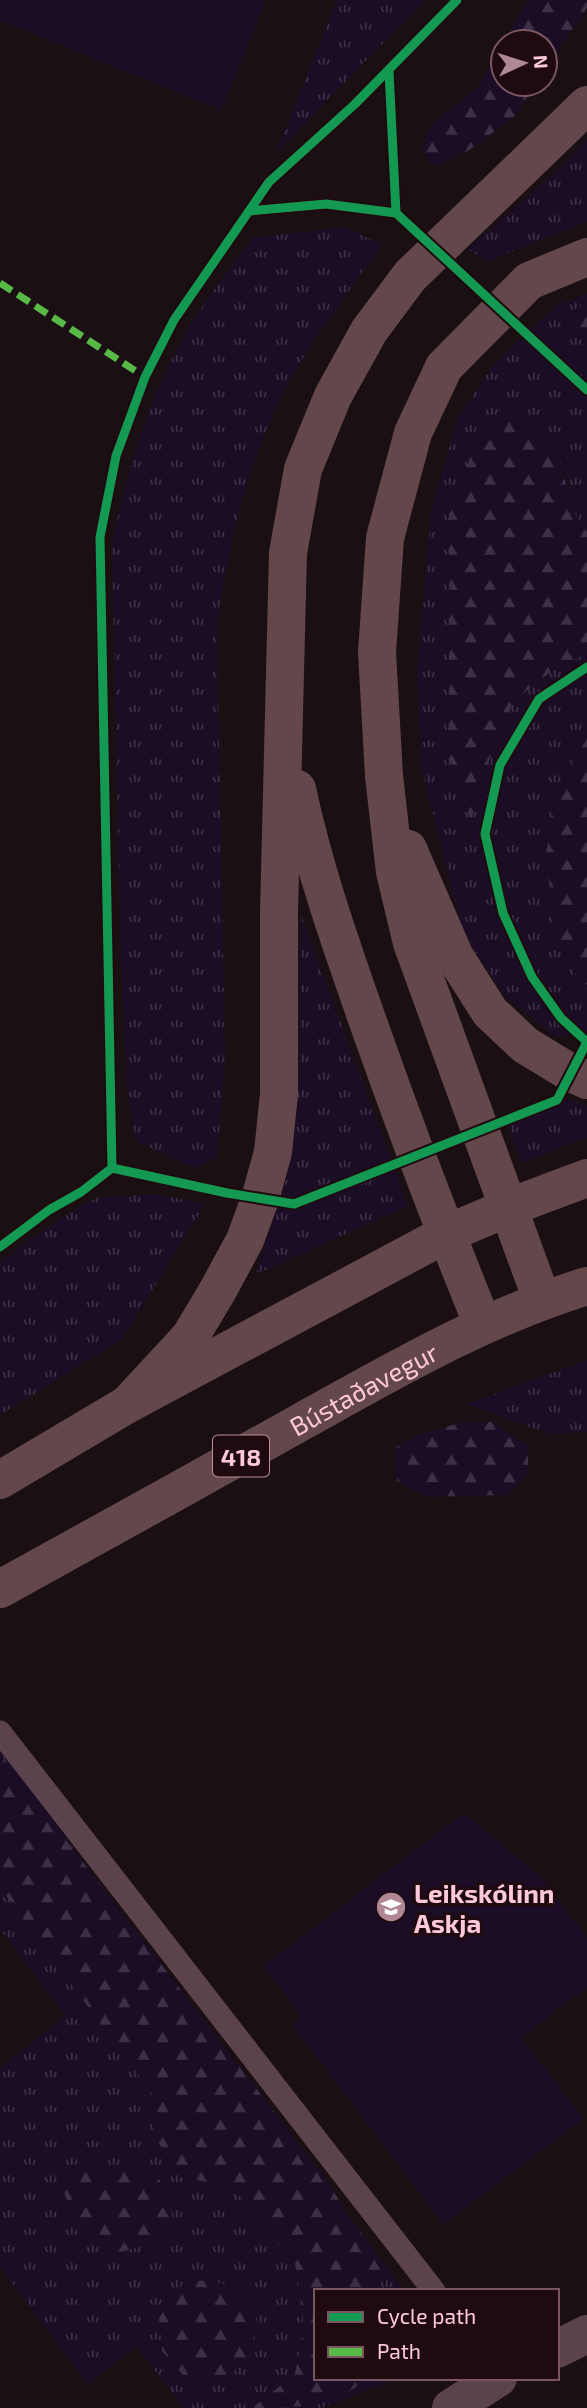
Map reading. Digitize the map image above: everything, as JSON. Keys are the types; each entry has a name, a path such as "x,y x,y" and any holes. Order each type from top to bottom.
{"main road":[{"path":"128,1404 190,1337 218,1290 245,1240 273,1152 279,1094 279,913 288,553 303,469 333,396 369,331 410,276 587,105"},
{"path":"542,1300 412,943 395,872 384,776 377,652 385,538 413,433 444,367 529,281 587,257"},
{"path":"284,728 308,838 333,921 403,1122 483,1325"},
{"path":"384,776 413,862 455,957 490,1012 525,1045 587,1080"},
{"path":"0,1480 128,1404 446,1234 587,1178"},
{"name":"Bústaðavegur","path":"0,1589 405,1364 483,1325 542,1300 587,1286"}],"street":[{"path":"559,2348 587,2334"},
{"path":"451,2408 495,2380"}],"lane":[{"path":"0,1732 432,2289"}],"green space":[{"path":"0,0 266,0 221,110 0,20"},
{"path":"337,0 425,0 276,153"},
{"path":"528,0 587,0 587,8 559,49 559,28 512,28"},
{"path":"489,68 489,98 527,98 515,116 468,151 435,166 429,161 422,146 432,124 478,87"},
{"path":"587,139 587,221 488,261 467,249 561,168"},
{"path":"345,227 382,245 314,341 287,386 272,418 258,451 237,519 222,589 217,624 225,1059 217,1157 194,1168 136,1141 127,1090 120,928 112,544 133,459 152,404 176,351 220,281 253,238"},
{"path":"587,293 587,302 567,314 587,341 587,531 573,512 565,472 447,522 471,819 490,758 514,701 558,666 587,654 587,739 557,786 573,972 587,985 587,1035 556,1037 505,996 464,936 421,765 417,675 431,512 458,417 493,365 555,307"},
{"path":"587,302 587,341 567,314"},
{"path":"517,413 544,433 553,446 575,514 587,531 587,654 558,666 514,701 490,758 471,821 460,796 448,751 451,595 447,522 477,437 495,415"},
{"path":"587,739 587,985 574,972 553,921 546,854 557,786"},
{"path":"301,915 408,1206 256,1274 286,1179 299,1079"},
{"path":"568,1099 587,1106 587,1137 522,1163 508,1126"},
{"path":"154,1194 205,1204 122,1339 0,1415 0,1262 55,1222 96,1198"},
{"path":"587,1360 587,1432 550,1434 467,1404"},
{"path":"463,1422 492,1422 528,1446 528,1475 506,1495 428,1497 397,1481 396,1447 415,1436"},
{"path":"0,1750 404,2289 314,2289 314,2380 393,2380 322,2408 184,2408 136,2346 88,2384 0,2267 0,2068 66,2016 0,1929"},
{"path":"0,1754 328,2182 380,2269 381,2289 314,2289 314,2380 364,2380 355,2388 328,2401 314,2404 252,2408 295,2374 304,2326 295,2263 231,2186 179,2177 155,2137 153,2095 0,1887"},
{"path":"464,1813 540,1876 587,1938 587,1987 521,2037 583,2119 443,2224 293,2025 302,2017 264,1966"},
{"path":"124,2165 160,2180 173,2217 159,2242 120,2252 79,2235 64,2192 90,2167"},
{"path":"207,2279 243,2290 258,2323 251,2357 221,2381 184,2376 162,2351 159,2318 178,2287"}],"marked path":[{"path":"0,283 145,377"}],"cycle path":[{"path":"112,1168 100,537 116,456 145,377 174,320 269,182 355,104 457,0"},
{"path":"249,211 326,204 396,213 389,71"},
{"path":"396,213 587,390"},
{"path":"587,667 539,699 500,765 485,834 503,913 532,977 561,1018 587,1042"},
{"path":"0,1247 112,1168 227,1193 294,1204 557,1100 587,1042"}],"place":[{"name":"Leikskólinn Askja","path":"391,1907"}]}
